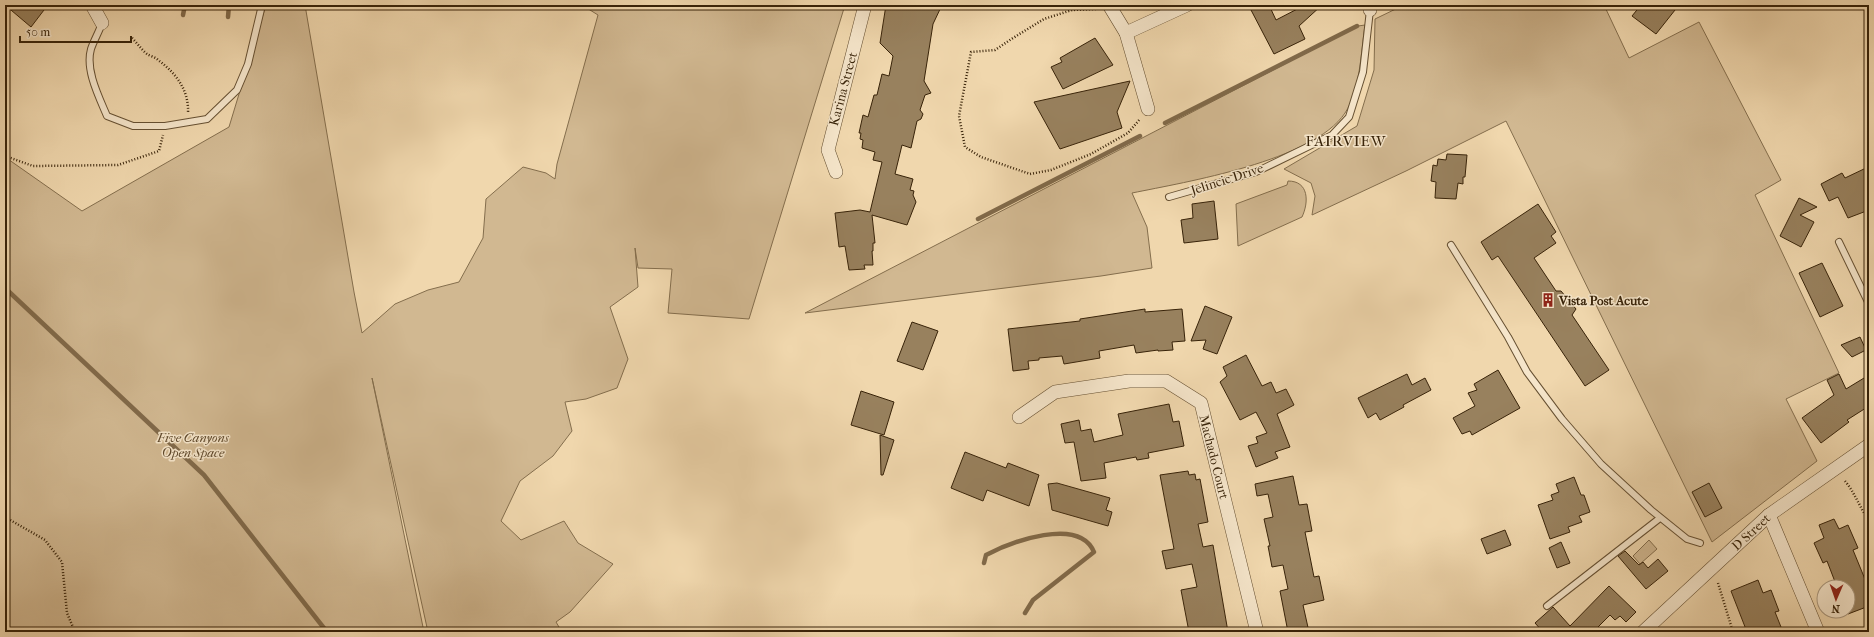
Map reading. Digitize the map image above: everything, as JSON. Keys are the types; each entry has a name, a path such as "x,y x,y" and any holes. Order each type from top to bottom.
{"street":[{"path":"92,5 102,23"},
{"name":"Karina Street","path":"836,172 828,150 865,5"},
{"path":"1126,33 1187,5"},
{"path":"1110,6 1126,33 1148,109"},
{"name":"Machado Court","path":"1019,417 1055,392 1129,381 1166,381 1201,403 1257,632"},
{"name":"D Street","path":"1643,632 1769,515 1869,445"},
{"path":"1769,515 1818,632"}],"lane":[{"path":"102,23 91,50 91,68 93,83 107,116 134,126 165,126 207,119 237,90 248,64 262,5"},
{"name":"Jelincic Drive","path":"1169,197 1256,172 1332,135 1349,117 1363,72 1370,7"},
{"path":"1839,242 1869,304"},
{"path":"1450,245 1508,337 1527,372 1562,419 1601,464 1660,518 1687,540 1700,543"},
{"path":"1547,606 1660,518"}],"path":[{"path":"1110,6 1072,10 1044,19 995,50 971,52 959,116 965,146 981,157 1030,174 1051,170 1091,154 1128,133 1148,109"},
{"path":"132,38 148,54 165,66 178,80 187,99 188,112 186,116"},
{"path":"5,156 32,166 118,165 159,151 165,126"},
{"path":"1846,481 1854,491 1861,510 1869,521"},
{"path":"5,517 46,540 62,562 67,613 75,632"},
{"path":"1718,583 1733,632"}],"green space":[{"name":"Five Canyons Open Space","path":"266,5 305,5 362,333 395,304 428,290 459,282 483,238 486,199 523,167 546,173 555,179 557,164 598,15 582,5 845,5 749,319 668,313 672,269 638,268 635,248 638,287 610,307 628,359 617,388 586,399 565,402 572,431 553,456 520,481 501,521 521,540 564,521 578,543 613,564 570,612 556,622 562,632 428,632 372,378 424,632 17,632 5,625 5,157 82,211 229,127"},
{"path":"1404,5 1604,5 1629,58 1699,22 1781,180 1755,195 1839,373 1786,399 1817,461 1712,542 1506,121 1406,171 1312,215 1315,196 1311,183 1284,169 1357,126 1374,70 1375,19"},
{"path":"1365,25 1359,71 1354,94 1345,113 1329,130 1306,144 1278,157 1247,167 1215,176 1132,193 1147,227 1152,268 1101,276 805,313 1358,26"},
{"path":"1288,181 1295,182 1300,185 1304,188 1306,193 1306,205 1302,217 1238,246 1236,204 1287,185"},
{"path":"1649,540 1657,549 1640,564 1633,556"}],"building":[{"path":"5,5 38,5 44,10 31,27"},
{"path":"886,5 942,5 933,24 924,81 931,93 925,95 920,110 923,114 921,119 917,121 911,148 902,145 895,174 913,179 910,190 914,191 913,195 916,202 907,225 872,215 875,243 873,243 872,251 873,265 864,265 865,269 849,270 845,246 839,247 835,213 860,210 870,212 882,162 873,160 875,152 862,148 863,140 860,139 861,133 859,133 863,115 868,117 874,95 877,95 882,74 889,76 893,56 880,43"},
{"path":"1261,5 1269,5 1276,20 1305,5 1322,5 1299,26 1305,39 1274,54 1251,10"},
{"path":"1641,5 1679,5 1656,34 1632,16"},
{"path":"1095,38 1113,65 1063,89 1051,67 1062,62 1060,58"},
{"path":"1130,81 1117,112 1122,128 1060,149 1034,102"},
{"path":"1447,154 1467,155 1465,177 1463,177 1463,184 1458,183 1456,199 1435,198 1436,182 1431,181 1433,165 1437,166 1438,159 1446,160"},
{"path":"1866,168 1869,175 1869,210 1848,218 1838,197 1829,201 1821,184 1842,173 1845,178"},
{"path":"1799,198 1817,207 1800,215 1814,222 1801,247 1780,236"},
{"path":"1214,201 1218,239 1184,243 1181,220 1193,218 1192,204"},
{"name":"Vista Post Acute","path":"1538,204 1556,232 1551,236 1556,243 1534,258 1556,291 1561,291 1576,309 1572,315 1609,370 1585,386 1498,256 1492,260 1481,242"},
{"path":"1822,263 1843,306 1820,317 1799,273"},
{"path":"1205,306 1232,317 1217,354 1203,349 1206,340 1191,341"},
{"path":"1145,309 1145,312 1182,309 1185,341 1172,342 1173,350 1158,350 1136,353 1134,345 1099,351 1100,358 1064,364 1062,356 1039,358 1039,360 1028,361 1029,369 1013,371 1008,329 1080,321 1080,319"},
{"path":"912,322 938,331 923,370 897,361"},
{"path":"1860,337 1866,350 1852,357 1841,345"},
{"path":"1246,355 1262,386 1271,382 1276,393 1286,389 1294,405 1277,414 1290,447 1275,452 1278,458 1256,467 1248,446 1258,443 1256,437 1267,433 1256,412 1240,420 1220,382 1227,376 1223,367"},
{"path":"1498,370 1520,408 1472,435 1470,431 1462,434 1453,418 1475,406 1468,393 1477,390 1474,384"},
{"path":"1407,374 1412,385 1425,378 1431,390 1403,405 1404,407 1380,420 1376,413 1368,418 1358,398"},
{"path":"1839,374 1846,389 1869,375 1869,406 1847,420 1849,422 1821,443 1802,418 1834,395 1827,380"},
{"path":"861,391 894,402 884,435 851,425"},
{"path":"1169,404 1173,422 1179,421 1184,446 1148,453 1149,458 1137,460 1136,457 1104,463 1106,478 1081,481 1074,442 1065,443 1061,424 1079,420 1081,431 1091,429 1094,442 1123,435 1118,414"},
{"path":"880,435 894,440 883,475 881,475"},
{"path":"965,452 1006,468 1008,463 1039,475 1029,506 987,490 983,501 951,488"},
{"path":"1188,471 1189,475 1195,474 1196,480 1200,479 1208,522 1198,524 1203,547 1213,545 1228,632 1189,632 1181,590 1197,587 1192,564 1166,569 1162,551 1174,549 1160,475"},
{"path":"1293,476 1299,505 1307,504 1312,531 1305,532 1314,577 1319,576 1324,600 1303,605 1309,632 1288,632 1280,591 1288,589 1283,565 1272,567 1268,546 1270,546 1264,519 1273,517 1268,494 1257,496 1255,484"},
{"path":"1574,477 1581,495 1584,495 1590,512 1579,516 1582,522 1568,527 1570,532 1550,539 1538,505 1553,500 1551,495 1559,492 1556,484"},
{"path":"1057,483 1110,498 1106,510 1112,512 1108,526 1052,510 1048,484"},
{"path":"1709,483 1722,508 1705,517 1692,492"},
{"path":"1834,519 1839,529 1848,525 1858,548 1853,550 1869,589 1869,606 1856,611 1856,579 1834,579 1827,561 1823,563 1814,543 1824,538 1819,525"},
{"path":"1505,530 1511,545 1487,554 1481,539"},
{"path":"1561,542 1570,563 1557,568 1549,548"},
{"path":"1625,551 1639,565 1643,562 1648,568 1658,559 1668,571 1646,589 1618,556"},
{"path":"1758,580 1763,593 1771,590 1779,611 1775,612 1783,632 1747,632 1731,591"},
{"path":"1609,586 1636,612 1626,622 1620,616 1615,620 1610,615 1593,632 1543,632 1535,623 1553,607 1570,626"}],"waterway":[{"path":"183,15 185,5"},
{"path":"228,17 229,5"},
{"path":"1165,123 1357,26"},
{"path":"978,219 1140,136"},
{"path":"5,288 204,475 327,632"},
{"path":"984,563 986,555 1011,544 1044,535 1074,535 1086,541 1094,552 1033,600 1025,613"}],"place":[{"name":"Vista Post Acute","path":"1548,300"}],"district":[{"name":"FAIRVIEW","path":"1346,141"}]}
